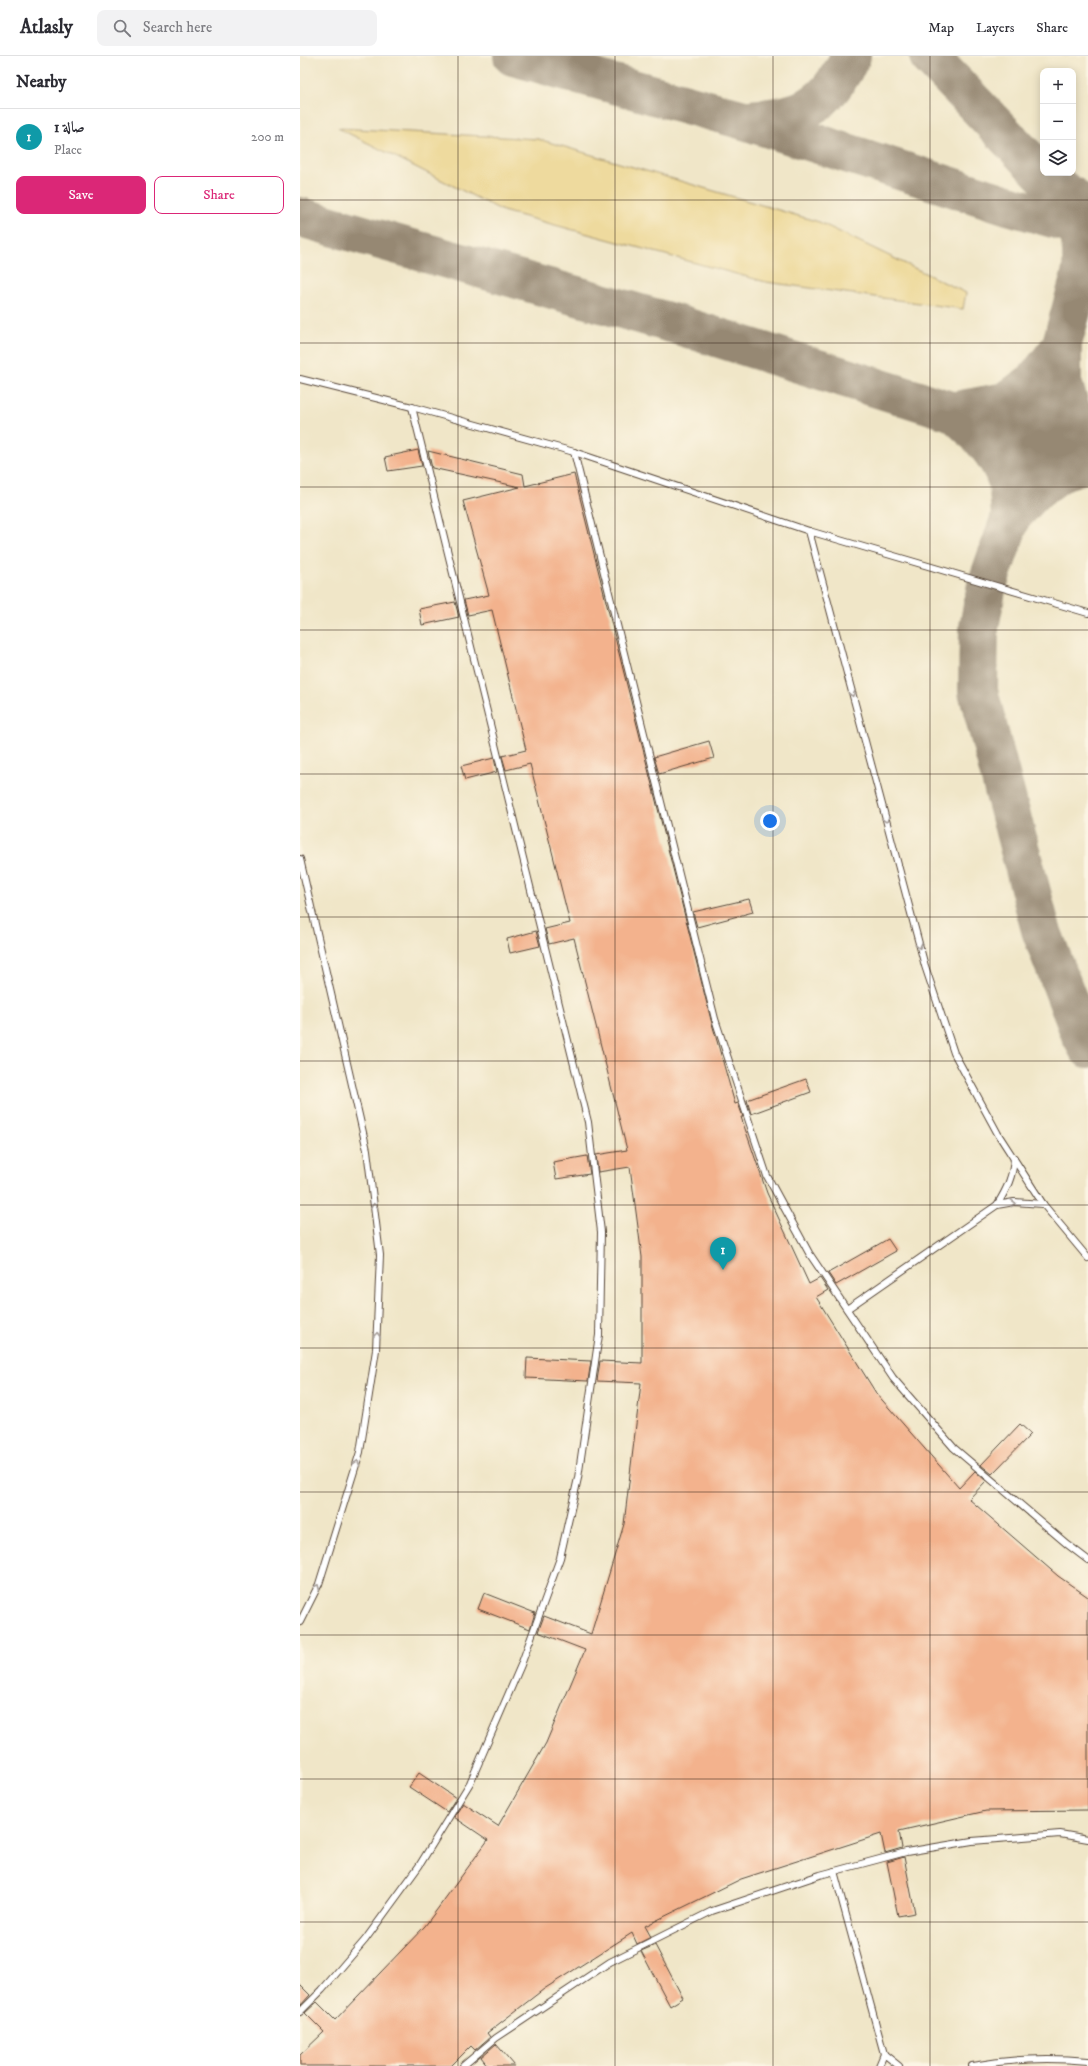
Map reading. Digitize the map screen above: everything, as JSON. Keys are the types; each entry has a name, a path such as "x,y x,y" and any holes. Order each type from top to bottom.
{"lane":[{"path":"300,379 412,407 574,452 809,531 1088,613"},
{"path":"300,2012 322,1990 365,1940 419,1866 470,1783 521,1665 560,1558 578,1478 598,1335 601,1232 588,1122 412,407"},
{"path":"574,452 715,1019 767,1176 809,1253 893,1378 954,1448 1088,1560"},
{"path":"809,531 924,966 954,1053 1014,1158 1043,1204 1088,1258"},
{"path":"300,859 367,1150 380,1255 376,1350 360,1452 319,1584 300,1622"},
{"path":"847,1309 997,1205 1006,1190 1013,1172 1014,1158"},
{"path":"997,1205 1014,1202 1043,1204"},
{"path":"463,2066 496,2038 610,1962 712,1911 834,1871 906,1852 972,1841 1060,1834 1088,1839"},
{"path":"834,1871 884,2054 899,2066"},
{"path":"878,2066 884,2054"},
{"path":"972,2066 999,2061 1065,2058 1088,2061"}],"sand":[{"path":"338,128 538,139 819,222 966,293 963,309 766,282 503,211"}],"building":[{"path":"418,450 422,466 388,471 385,457"},
{"path":"428,451 523,474 525,486 574,474 711,1020 735,1104 738,1103 743,1117 741,1117 767,1193 809,1284 820,1278 828,1290 816,1297 876,1393 959,1488 975,1471 986,1481 969,1499 1058,1576 1088,1597 1088,1810 986,1811 899,1831 902,1848 885,1853 881,1834 741,1879 645,1926 651,1937 637,1944 632,1933 544,1989 487,2033 490,2037 475,2050 471,2046 451,2066 300,2066 300,2055 324,2032 305,2013 317,2002 335,2020 425,1926 488,1840 454,1817 463,1803 498,1826 546,1743 585,1650 538,1632 544,1616 591,1634 624,1524 641,1383 597,1381 600,1361 642,1363 642,1257 630,1167 598,1172 596,1155 627,1150 574,938 549,944 545,929 570,923 530,764 506,770 502,756 526,750 492,610 468,615 464,600 489,595 463,501 520,487 432,468"},
{"path":"455,602 459,617 422,625 419,609"},
{"path":"709,741 714,758 659,774 654,757"},
{"path":"494,758 497,772 465,780 461,766"},
{"path":"749,899 753,912 697,927 693,912"},
{"path":"536,931 540,946 510,953 507,939"},
{"path":"806,1079 811,1092 751,1114 747,1100"},
{"path":"587,1156 590,1174 556,1179 553,1162"},
{"path":"888,1239 896,1251 836,1285 828,1273"},
{"path":"527,1358 591,1361 588,1381 526,1378"},
{"path":"1020,1424 1031,1434 992,1474 981,1465"},
{"path":"484,1593 535,1613 530,1629 478,1609"},
{"path":"419,1773 456,1798 447,1812 409,1787"},
{"path":"904,1857 915,1913 898,1916 887,1862"},
{"path":"655,1945 683,1998 670,2006 641,1951"},
{"path":"300,1985 310,1995 300,2006"},
{"path":"496,2044 515,2066 488,2066 481,2057"}],"taxiway":[{"path":"513,56 744,120 1008,205 1088,228"},
{"path":"750,120 786,115 811,106 822,98 832,87 851,56"},
{"path":"929,56 1050,182 1073,197"},
{"path":"1050,182 1072,214 1080,233 1082,244 1082,271 1036,438 1011,517 987,585 979,627 978,691 1041,930 1081,1035 1088,1048"},
{"path":"300,217 675,324 1036,438 1088,452"},
{"path":"956,411 1006,402 1035,381 1062,346 1062,382 1071,412 1088,434"},
{"path":"956,414 986,444 1003,470 1008,484 1011,517 1034,492 1062,471 1088,463"}],"place":[{"name":"صالة 1","path":"723,1270"}]}
